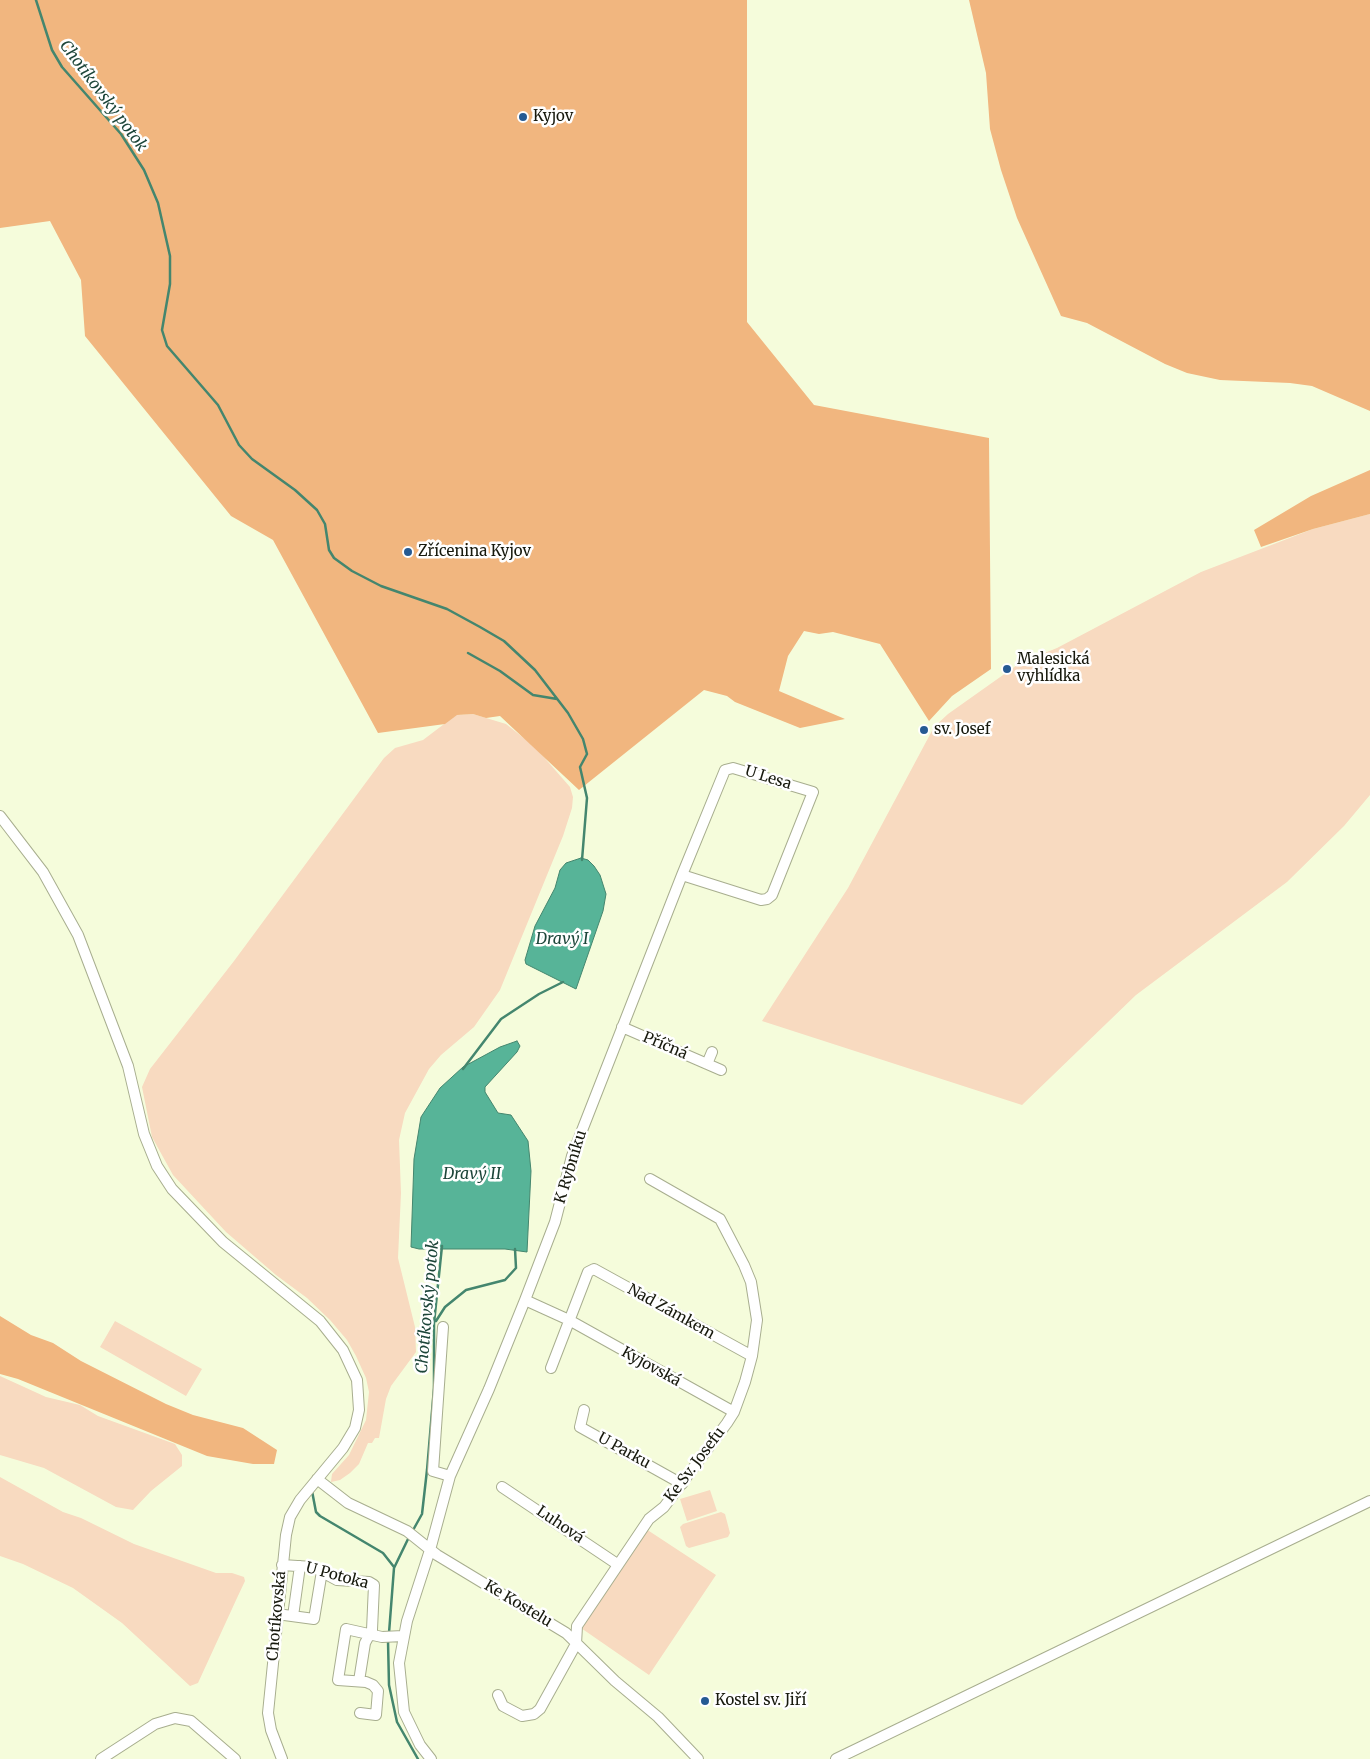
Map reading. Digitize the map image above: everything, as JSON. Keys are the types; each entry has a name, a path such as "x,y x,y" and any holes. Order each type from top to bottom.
{"street":[{"name":"U Lesa","path":"733,768 813,792 772,895 767,899 761,900 682,875 725,770 733,768"},
{"name":"Chotíkovská","path":"0,816 43,872 78,935 128,1066 144,1134 157,1166 172,1189 223,1242 320,1321 339,1344 350,1363 360,1392 355,1428 343,1448 300,1500 290,1517 282,1565 268,1713 271,1730 282,1759"},
{"name":"K Rybníku","path":"430,1550 450,1476 489,1389 525,1300 555,1222 572,1156 682,875"},
{"name":"Příčná","path":"622,1028 721,1070"},
{"name":"Příčná","path":"707,1064 712,1052"},
{"name":"Ke Sv. Josefu","path":"498,1695 503,1706 522,1716 534,1714 540,1709 576,1644 577,1626 617,1564 649,1518 664,1507 682,1484 734,1412 752,1356 757,1320 751,1282 720,1219 650,1179"},
{"name":"Nad Zámkem","path":"569,1320 590,1270 598,1271 752,1356"},
{"name":"Kyjovská","path":"525,1300 569,1320 734,1412"},
{"path":"551,1368 569,1320"},
{"path":"443,1327 432,1471 450,1476"},
{"name":"U Parku","path":"584,1410 580,1427 682,1484"},
{"name":"Ke Kostelu","path":"317,1479 348,1503 411,1534 430,1550 566,1633 614,1681 658,1717 698,1759"},
{"name":"Luhová","path":"502,1487 617,1564"},
{"path":"836,1759 1370,1501"},
{"path":"430,1550 399,1636 399,1664 404,1712 420,1745 431,1759"},
{"name":"U Potoka","path":"282,1565 300,1566 322,1571 337,1580 369,1582 374,1585 370,1634 365,1644 359,1681"},
{"path":"293,1616 300,1566"},
{"path":"277,1614 314,1619 322,1571"},
{"path":"360,1712 376,1715 378,1692 373,1685 359,1681 338,1680 346,1629 382,1637 399,1636"},
{"path":"102,1758 155,1724 175,1718 191,1721 235,1759"}],"shaded area":[{"path":"0,0 747,0 747,322 814,405 989,438 991,669 952,696 929,721 880,644 833,632 819,634 804,631 788,656 779,691 845,719 800,728 735,702 727,696 704,690 579,790 500,716 486,718 473,714 457,715 445,724 378,733 273,540 231,516 85,336 81,280 50,221 0,228"},
{"path":"969,0 1370,0 1370,411 1312,386 1290,383 1220,380 1187,373 1165,364 1087,323 1061,316 1017,218 1001,170 990,129 986,73"},
{"path":"1370,470 1370,514 1313,529 1261,547 1254,530 1311,496"},
{"path":"1370,514 1370,795 1344,826 1287,882 1136,995 1022,1105 762,1021 848,888 934,727 948,714 1020,663 1057,648 1201,572 1313,529"},
{"path":"473,714 506,724 535,747 570,787 573,797 572,808 563,836 500,990 474,1027 441,1055 429,1069 405,1113 399,1140 401,1193 398,1258 415,1327 416,1352 391,1386 386,1399 379,1438 375,1438 372,1443 368,1443 359,1464 350,1473 340,1480 331,1482 332,1474 349,1455 366,1420 369,1392 366,1378 356,1356 347,1340 330,1320 307,1298 276,1275 226,1232 173,1175 152,1137 142,1087 150,1069 234,961 384,758 395,748 423,740 456,715"},
{"path":"0,1316 31,1335 53,1343 81,1361 166,1404 193,1415 243,1428 277,1450 274,1464 253,1464 207,1456 18,1379 0,1374"},
{"path":"115,1321 202,1369 186,1396 100,1347"},
{"path":"0,1376 46,1397 80,1405 98,1416 175,1444 182,1455 182,1466 151,1491 133,1510 116,1507 44,1468 0,1455"},
{"path":"0,1477 63,1512 81,1518 134,1544 216,1573 232,1573 244,1577 245,1581 198,1683 190,1686 122,1623 73,1588 23,1564 0,1556"},
{"path":"710,1490 717,1511 687,1521 680,1499"},
{"path":"721,1512 725,1514 730,1533 728,1537 689,1548 686,1546 680,1527 683,1524"},
{"path":"646,1529 716,1575 649,1675 581,1628"}],"water":[{"name":"Dravý I","path":"581,858 588,860 594,866 600,875 606,894 603,911 576,989 526,964 525,960 535,926 555,888 560,870 566,863"},
{"name":"Dravý II","path":"517,1041 520,1046 517,1052 485,1087 485,1092 498,1113 511,1115 528,1141 531,1171 527,1252 505,1249 419,1249 411,1247 414,1159 421,1117 440,1088 463,1067 500,1047"}],"waterway":[{"name":"Chotíkovský potok","path":"36,0 52,50 62,67 121,134 144,170 158,203 170,256 170,284 162,330 167,346 218,405 239,445 252,459 295,490 317,510 325,524 329,550 334,558 352,571 381,586 447,609 480,627 504,641 535,670 568,713 583,739 587,754 580,767 587,798 582,860"},
{"path":"468,653 500,671 533,695 557,699"},
{"name":"Chotíkovský potok","path":"463,1069 501,1019 539,994 563,982"},
{"name":"Chotíkovský potok","path":"412,1532 422,1514 427,1470 434,1388 434,1323 442,1246"},
{"path":"436,1321 445,1307 466,1290 505,1280 516,1268 515,1249"},
{"path":"312,1491 316,1512 320,1516 383,1553 394,1567"},
{"name":"Chotíkovský potok","path":"389,1633 394,1568 409,1537"},
{"name":"Chotíkovský potok","path":"388,1641 389,1685 397,1722 418,1759"}],"place":[{"name":"Kyjov","path":"523,117"},
{"name":"Zřícenina Kyjov","path":"408,552"},
{"name":"Malesická vyhlídka","path":"1007,669"},
{"name":"sv. Josef","path":"924,730"},
{"name":"Kostel sv. Jiří","path":"705,1701"}]}
